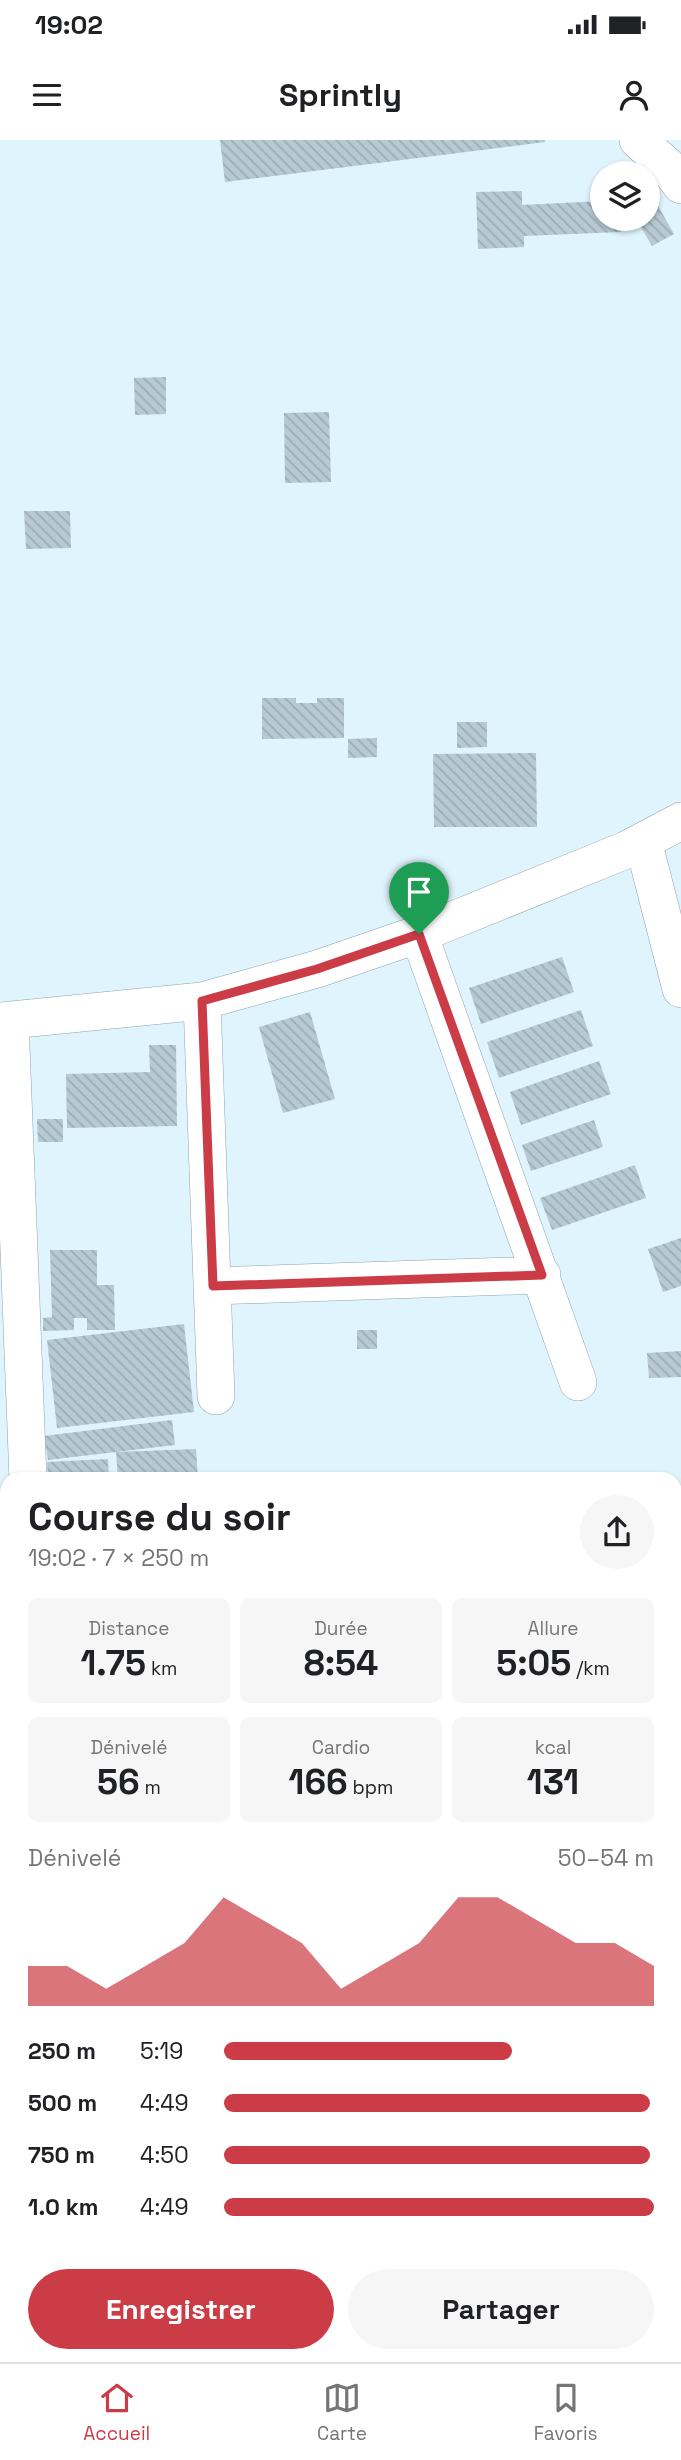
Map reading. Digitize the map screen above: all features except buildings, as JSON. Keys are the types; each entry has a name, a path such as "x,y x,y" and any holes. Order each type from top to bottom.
{"street":[{"path":"638,140 667,166 681,185"},
{"path":"26,1472 10,1288 5,1021 202,1001 317,969 419,934 643,841 681,821"},
{"path":"643,841 681,989"},
{"path":"419,934 578,1382"},
{"path":"202,1001 216,1396"},
{"path":"213,1286 542,1275"}],"route":[{"path":"419,934 542,1275 213,1286 202,1001 317,969 419,934"}]}
